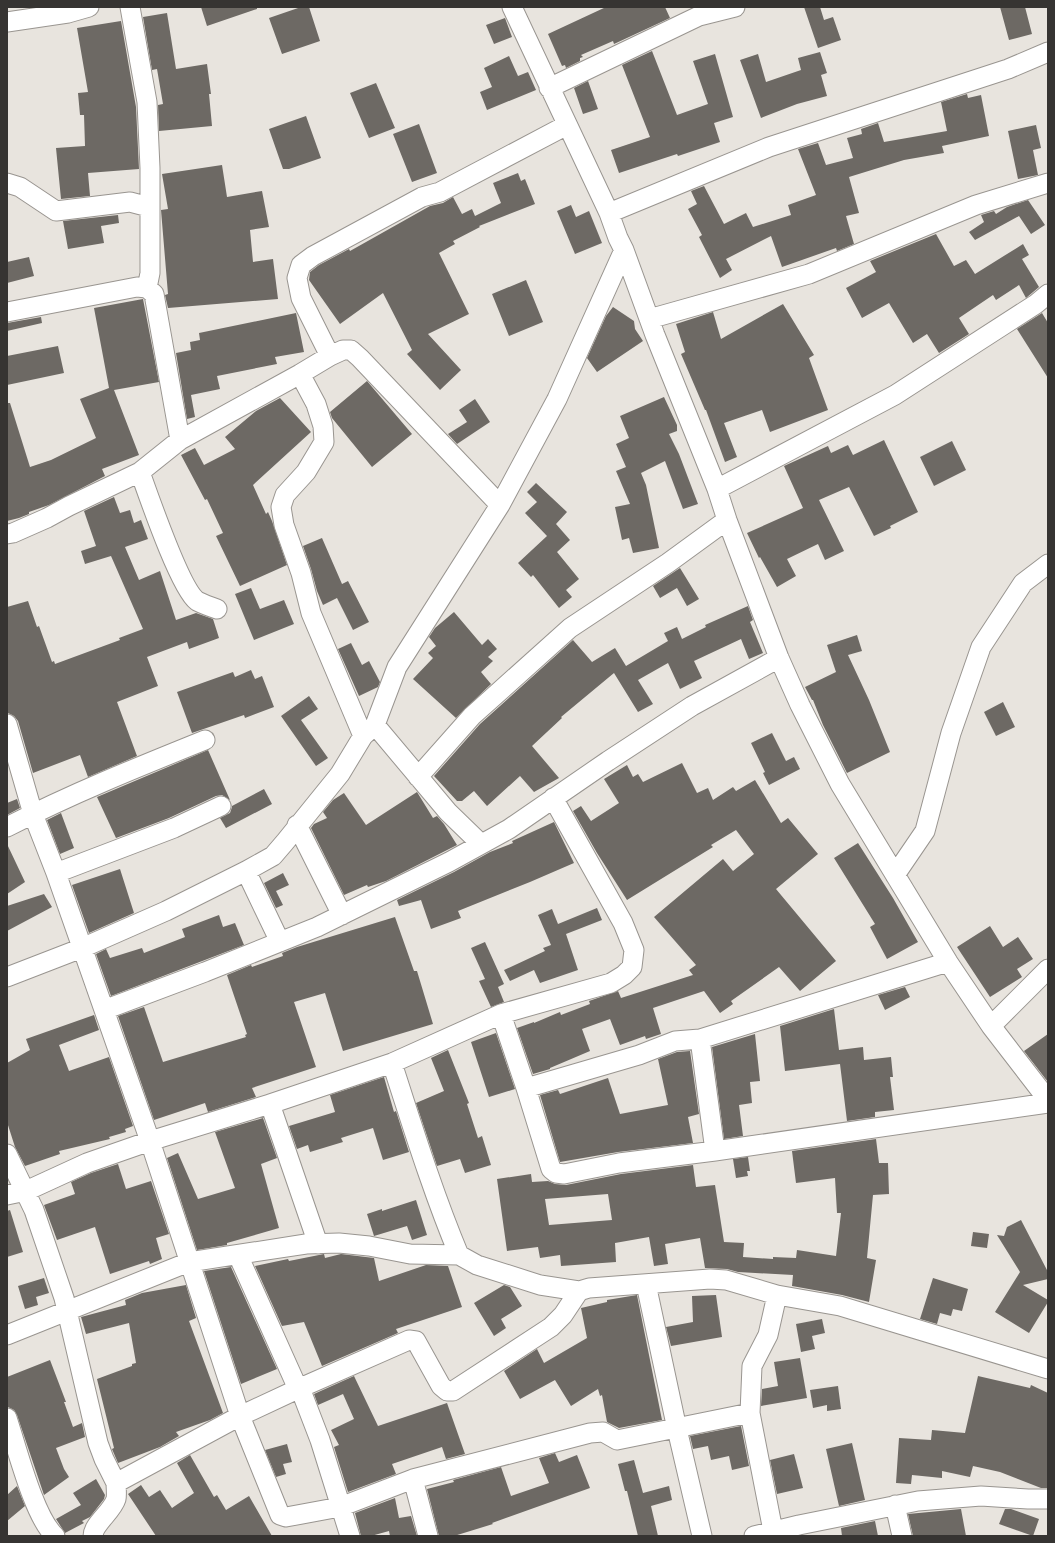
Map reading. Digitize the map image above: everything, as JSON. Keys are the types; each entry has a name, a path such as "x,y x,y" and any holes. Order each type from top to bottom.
{"street":[{"path":"7,22 68,13 89,7"},
{"path":"130,7 147,102 150,168 150,273 148,288"},
{"path":"512,7 609,212 649,319 718,489 727,520 779,658 800,705 840,784 948,962 991,1026 1048,1100"},
{"path":"549,88 699,16 735,7"},
{"path":"609,212 769,146 1008,68 1048,52"},
{"path":"330,356 302,298 296,278 301,265 313,256 422,197 440,192 567,124"},
{"path":"7,183 20,187 56,211 130,202 149,207"},
{"path":"649,319 809,274 976,205 1048,183"},
{"path":"7,976 82,948 166,911 273,856 340,774 369,731 397,667 500,505 557,399 624,250"},
{"path":"7,312 132,288 148,288 154,294 180,440"},
{"path":"718,489 895,395 1036,304 1048,294"},
{"path":"7,534 13,533 47,518 140,472 180,440 343,350 351,350 360,358 500,505"},
{"path":"300,374 316,404 323,426 324,442 306,472 285,495 281,507 284,525 301,573 311,613 369,731 418,777 448,812 481,844"},
{"path":"140,472 187,589 197,600 217,609"},
{"path":"418,777 472,716 570,628 668,563 727,520"},
{"path":"895,875 924,831 952,733 981,647 1023,583 1048,564"},
{"path":"104,1010 317,927 449,862 509,829 692,706 779,658"},
{"path":"7,724 10,744 33,814 56,873 150,1140 240,1416 280,1515 286,1517 340,1507 413,1478 590,1433 602,1432 617,1440 750,1413"},
{"path":"7,827 128,772 205,740"},
{"path":"7,1195 26,1190 87,1163 150,1140 270,1104 392,1063 501,1014 611,982 624,975 632,967 634,950 623,923 553,798"},
{"path":"56,873 174,828 221,806"},
{"path":"297,825 342,915"},
{"path":"246,871 280,942"},
{"path":"526,1088 639,1055 675,1041 700,1039 948,962"},
{"path":"991,1026 1048,969"},
{"path":"501,1014 526,1088 545,1152 551,1169 556,1173 564,1174 619,1163 715,1151 1048,1103"},
{"path":"700,1039 715,1151"},
{"path":"392,1063 427,1172 459,1255"},
{"path":"270,1104 318,1244"},
{"path":"7,1154 26,1190 34,1210 67,1310 98,1443 116,1483 116,1498 109,1512 93,1532 93,1536"},
{"path":"7,1335 189,1262 306,1244 338,1243 410,1254 459,1255 477,1265 540,1285 579,1291 589,1288 710,1279 726,1280 777,1295 840,1306 1048,1369"},
{"path":"238,1255 279,1348 294,1380 300,1388 320,1440 350,1536"},
{"path":"646,1284 702,1536"},
{"path":"116,1483 240,1416 409,1340 416,1341 440,1386 447,1391 453,1391 551,1327 563,1315 579,1291"},
{"path":"773,1533 750,1413 752,1366 768,1335 777,1295"},
{"path":"7,1418 36,1504 49,1530 56,1536"},
{"path":"413,1478 428,1536"},
{"path":"754,1536 918,1501 981,1496 1048,1499"},
{"path":"895,1505 902,1536"}],"building":[{"path":"201,7 257,7 257,9 207,26"},
{"path":"301,7 309,7 320,41 282,54 269,18"},
{"path":"606,7 665,7 670,18 614,44 613,41 581,55 583,57 580,58 580,61 566,68 565,65 562,66 548,34"},
{"path":"804,7 820,7 824,20 833,17 841,40 818,48"},
{"path":"1000,7 1025,7 1032,34 1009,40"},
{"path":"167,13 176,69 207,64 211,94 209,94 212,126 159,131 158,105 163,104 157,69 152,70 143,17"},
{"path":"505,18 512,37 494,44 486,25"},
{"path":"121,21 136,107 139,169 88,173 90,196 61,199 56,148 85,146 84,115 80,115 78,93 88,92 77,28"},
{"path":"652,51 677,115 708,104 693,61 715,54 733,117 714,123 720,142 619,173 611,150 650,137 622,65"},
{"path":"820,52 827,73 821,75 827,96 797,104 761,118 740,60 758,54 766,82 801,70 798,58"},
{"path":"509,56 518,76 528,72 536,90 487,110 480,92 492,87 484,68"},
{"path":"588,81 598,109 583,114 574,88"},
{"path":"376,83 395,128 369,138 350,93"},
{"path":"967,94 968,98 981,95 989,136 942,146 944,153 904,160 849,177 859,213 846,216 854,244 837,251 836,248 782,267 771,236 726,259 732,270 720,278 699,237 702,235 688,209 697,204 691,191 704,186 724,224 746,213 753,227 791,215 788,205 816,195 798,149 818,143 826,165 853,158 847,138 862,134 861,129 878,123 884,142 947,131 941,102"},
{"path":"306,116 321,158 289,169 283,169 269,129"},
{"path":"419,124 437,173 412,182 393,134"},
{"path":"1036,125 1041,148 1033,150 1038,175 1018,179 1008,131"},
{"path":"222,165 227,197 262,191 269,227 250,230 253,262 273,259 278,299 168,308 165,295 168,294 161,210 168,209 162,174"},
{"path":"518,173 521,181 525,179 535,204 479,226 480,227 453,241 455,244 439,253 469,314 428,334 461,370 440,390 407,354 412,350 383,293 340,324 309,280 310,272 319,265 349,249 350,251 430,206 443,203 453,197 462,214 472,209 475,216 501,203 493,183"},
{"path":"1028,200 1045,225 1031,234 1019,216 975,240 969,232 984,222 981,215 994,211 996,214 1007,207"},
{"path":"571,205 576,217 589,211 602,243 575,254 557,211"},
{"path":"118,215 119,223 101,226 104,243 68,249 63,221"},
{"path":"936,234 954,266 966,260 975,274 1023,244 1029,255 1022,259 1039,287 1026,298 1019,285 996,300 993,295 959,318 969,334 939,353 927,334 913,343 889,303 862,318 846,288 876,272 870,261"},
{"path":"29,257 34,276 7,283 7,262"},
{"path":"526,280 543,322 509,336 492,294"},
{"path":"143,299 159,382 114,390 139,455 102,469 105,476 49,505 29,512 29,514 19,518 7,521 7,403 10,403 30,467 51,460 96,438 80,399 109,388 94,308"},
{"path":"783,304 814,355 809,358 828,410 770,432 762,410 724,423 737,457 725,462 706,410 681,354 685,352 676,324 713,312 721,339"},
{"path":"613,307 634,321 635,329 643,341 597,372 587,358 606,316"},
{"path":"296,313 304,352 275,357 277,364 217,376 220,389 191,395 195,417 187,419 176,353 191,350 190,342 200,340 199,333"},
{"path":"1042,313 1048,323 1048,378 1017,329"},
{"path":"41,317 42,323 7,331 7,323"},
{"path":"58,346 64,373 7,385 7,356"},
{"path":"367,381 412,434 372,467 332,418 330,412"},
{"path":"664,397 677,425 677,431 669,434 679,454 698,504 683,509 665,461 641,473 646,485 659,548 633,553 629,538 622,540 615,507 630,504 616,471 626,467 616,444 629,438 620,416"},
{"path":"280,398 311,432 253,485 266,514 268,512 272,521 287,565 240,586 216,536 223,533 207,499 205,500 181,455 195,448 204,465 235,449 225,437 256,411"},
{"path":"475,399 490,422 457,444 448,434 467,422 459,410"},
{"path":"884,440 918,512 874,536 849,487 819,500 844,551 825,560 818,544 787,559 796,576 777,587 760,557 759,558 747,533 803,508 784,466 828,446 831,453 848,445 853,455"},
{"path":"952,441 966,470 934,486 920,457"},
{"path":"536,483 567,512 556,524 570,540 557,552 579,579 566,590 572,597 559,608 533,575 531,577 518,563 547,536 525,513 537,502 527,492"},
{"path":"114,497 120,513 130,510 134,523 141,520 148,539 125,547 139,580 160,571 176,620 196,613 213,619 219,638 189,649 187,642 147,657 158,686 117,702 137,756 88,777 80,755 33,773 18,721 14,716 8,713 7,710 7,607 28,601 52,662 54,661 55,664 120,640 119,638 143,629 111,556 85,564 81,551 96,546 84,511"},
{"path":"322,538 342,584 348,581 369,622 353,630 337,598 323,605 317,591 303,546"},
{"path":"680,568 699,599 687,606 677,588 660,598 653,586"},
{"path":"251,588 260,609 284,600 294,624 254,640 235,594"},
{"path":"748,606 753,620 750,622 763,653 749,659 741,639 694,661 702,678 680,689 668,663 638,680 653,704 638,712 614,673 561,717 562,718 532,746 559,778 534,792 520,776 487,806 474,791 462,801 457,801 434,776 480,724 573,640 592,662 615,648 626,666 668,641 664,633 677,627 682,639 706,627 705,625"},
{"path":"454,612 482,645 488,639 497,649 488,657 493,661 481,672 491,684 456,718 413,679 433,658 428,653 436,646 429,637 435,628"},
{"path":"857,635 862,651 848,655 869,700 890,752 847,773 823,725 813,700 805,687 836,672 827,645"},
{"path":"351,643 362,665 369,661 380,682 378,687 359,696 338,649"},
{"path":"251,670 255,679 262,676 274,707 245,718 244,715 192,733 177,692 233,672 235,677"},
{"path":"309,696 318,709 301,720 328,758 316,766 281,716"},
{"path":"1003,702 1015,727 996,736 984,712"},
{"path":"772,733 786,761 794,757 800,769 769,785 763,773 765,772 751,743"},
{"path":"208,750 230,800 222,795 216,796 169,818 116,838 97,797"},
{"path":"682,763 697,793 708,788 713,800 733,787 736,791 755,780 781,823 788,818 818,854 776,889 836,961 800,991 779,967 731,1001 733,1004 720,1013 704,991 653,1008 661,1034 646,1039 645,1036 620,1045 610,1019 582,1029 590,1051 550,1069 533,1074 517,1028 534,1023 560,1012 561,1015 590,1004 589,1001 618,991 621,998 693,975 689,970 696,965 654,917 723,859 733,871 754,854 736,830 711,845 713,847 627,900 597,853 573,811 581,806 591,821 619,803 604,779 627,765 633,777 638,774 643,782"},
{"path":"264,789 272,804 226,828 220,818 230,813 232,807 231,804 232,806"},
{"path":"417,792 433,818 437,816 444,824 457,845 386,881 368,887 367,885 344,895 311,828 314,824 327,818 323,812 333,800 344,793 366,825"},
{"path":"17,799 20,808 7,815 7,803"},
{"path":"61,813 74,848 60,854 47,820"},
{"path":"554,822 574,863 458,911 461,918 431,929 421,900 399,906 397,900 454,872 490,852 513,843 512,841"},
{"path":"858,843 893,898 918,942 887,959 870,927 875,924 834,858"},
{"path":"7,844 25,882 7,894"},
{"path":"120,869 134,913 89,933 72,885"},
{"path":"283,873 289,885 276,891 283,905 276,908 264,883"},
{"path":"44,894 52,907 7,931 7,906"},
{"path":"597,908 602,920 566,934 578,970 540,983 534,970 510,981 504,970 545,951 543,948 551,945 538,915 552,909 558,924"},
{"path":"219,915 223,927 235,923 244,945 111,996 96,954 106,949 110,958 142,948 144,953 185,937 182,929"},
{"path":"395,917 414,971 417,971 433,1024 343,1051 325,993 294,1002 316,1067 252,1088 256,1097 208,1112 205,1103 154,1120 118,1016 144,1007 163,1062 246,1037 245,1035 247,1034 227,975 251,965 252,967 283,956 282,953 297,947"},
{"path":"990,926 1003,947 1018,937 1033,959 1017,969 1022,977 990,997 957,947"},
{"path":"485,942 504,984 498,987 504,1002 491,1007 479,981 485,979 471,948"},
{"path":"905,987 910,997 885,1010 878,995"},
{"path":"834,1009 839,1050 863,1047 864,1060 891,1057 893,1077 890,1077 894,1110 875,1112 875,1117 847,1121 840,1064 785,1071 780,1026"},
{"path":"94,1015 99,1030 59,1045 69,1071 109,1057 133,1126 125,1129 126,1132 109,1137 110,1139 59,1151 60,1154 25,1166 15,1147 7,1122 7,1063 30,1050 26,1039"},
{"path":"496,1033 515,1089 489,1097 471,1042"},
{"path":"755,1034 760,1081 750,1082 752,1103 739,1105 743,1136 724,1139 712,1047"},
{"path":"1048,1034 1048,1082 1024,1051"},
{"path":"448,1050 469,1103 467,1104 478,1138 482,1136 491,1165 465,1173 460,1159 437,1166 416,1103 444,1091 431,1058"},
{"path":"690,1051 699,1114 688,1117 693,1143 618,1152 560,1162 540,1095 558,1090 560,1094 608,1078 620,1114 668,1105 658,1059 677,1052"},
{"path":"384,1077 394,1112 396,1111 409,1152 383,1160 373,1128 341,1138 343,1142 310,1152 308,1145 297,1149 289,1126 335,1112 330,1095"},
{"path":"263,1118 277,1158 261,1164 279,1228 227,1243 227,1245 197,1250 167,1158 178,1153 198,1199 235,1188 215,1132"},
{"path":"876,1139 879,1163 888,1163 889,1194 873,1195 867,1258 876,1260 869,1302 842,1295 792,1286 793,1275 738,1272 727,1269 705,1268 700,1238 665,1244 668,1264 654,1266 649,1237 615,1243 616,1262 561,1266 560,1255 540,1258 538,1247 507,1251 497,1179 531,1174 532,1182 548,1181 555,1184 566,1185 621,1174 693,1165 696,1187 715,1185 724,1242 744,1243 743,1257 773,1259 773,1257 796,1258 797,1250 836,1256 841,1213 837,1213 835,1178 796,1183 792,1151","holes":["608,1194 612,1220 549,1225 545,1199"]},
{"path":"748,1157 750,1171 747,1171 748,1176 736,1178 733,1159"},
{"path":"118,1164 126,1189 151,1181 169,1234 156,1238 162,1259 150,1264 149,1261 110,1274 95,1227 57,1240 44,1205 75,1194 71,1182 91,1173"},
{"path":"416,1200 427,1235 412,1240 407,1226 374,1236 367,1214 382,1209 382,1211"},
{"path":"10,1210 23,1252 7,1257 7,1211"},
{"path":"1021,1220 1048,1272 1048,1279 1023,1285 1048,1300 1029,1333 995,1312 1020,1272 997,1235 1004,1236 1007,1227"},
{"path":"973,1232 989,1234 987,1248 971,1246"},
{"path":"324,1254 325,1258 341,1254 374,1258 379,1281 426,1265 448,1266 462,1307 396,1329 398,1333 322,1366 304,1322 282,1326 255,1266 288,1259 289,1261"},
{"path":"231,1267 277,1369 241,1384 204,1271"},
{"path":"44,1278 49,1293 36,1297 38,1305 25,1309 18,1286"},
{"path":"933,1278 968,1289 962,1311 953,1309 951,1316 940,1313 937,1324 920,1319"},
{"path":"186,1285 196,1318 189,1321 223,1413 210,1420 176,1432 179,1436 160,1447 118,1463 112,1449 114,1448 97,1379 132,1366 132,1364 136,1363 129,1323 86,1334 81,1317 126,1305 125,1300 142,1293"},
{"path":"504,1285 510,1287 522,1306 501,1319 506,1328 494,1336 474,1303"},
{"path":"637,1295 662,1420 619,1428 607,1422 602,1395 600,1396 598,1389 571,1406 555,1380 520,1399 504,1371 537,1349 544,1363 587,1338 581,1308 607,1302 607,1300"},
{"path":"716,1295 722,1337 671,1346 666,1327 693,1322 692,1296"},
{"path":"822,1319 825,1333 812,1336 815,1349 801,1352 796,1324"},
{"path":"800,1358 807,1398 761,1406 762,1389 778,1386 774,1362"},
{"path":"50,1360 66,1402 64,1402 73,1427 82,1423 85,1437 56,1448 64,1469 69,1477 44,1495 17,1415 14,1410 8,1407 7,1404 7,1377"},
{"path":"354,1376 378,1426 447,1403 465,1454 446,1459 442,1447 392,1464 396,1474 348,1492 334,1447 339,1445 331,1430 354,1419 343,1394 318,1405 314,1394"},
{"path":"978,1376 1030,1388 1031,1385 1048,1393 1048,1488 1041,1488 1000,1472 973,1466 970,1477 942,1471 942,1478 912,1475 911,1484 896,1483 899,1438 931,1440 932,1430 965,1433"},
{"path":"838,1386 841,1409 827,1411 827,1405 813,1408 810,1390"},
{"path":"741,1426 749,1466 732,1470 729,1456 711,1460 708,1446 693,1449 690,1436"},
{"path":"852,1443 865,1500 839,1506 826,1449"},
{"path":"287,1444 292,1462 283,1464 286,1474 276,1477 265,1450"},
{"path":"555,1453 559,1462 577,1455 590,1488 492,1523 493,1524 454,1536 439,1536 427,1489 454,1482 453,1480 501,1467 511,1496 549,1483 539,1458"},
{"path":"794,1454 803,1488 777,1494 770,1460"},
{"path":"190,1455 214,1497 217,1495 226,1510 249,1496 272,1536 156,1536 128,1494 141,1485 149,1497 160,1490 172,1508 194,1493 177,1463"},
{"path":"634,1460 643,1493 669,1486 672,1500 651,1506 658,1536 638,1536 627,1491 625,1491 618,1464"},
{"path":"96,1479 105,1495 104,1499 90,1517 82,1521 84,1523 65,1533 56,1519 81,1505 73,1493"},
{"path":"17,1486 25,1506 7,1521 7,1495"},
{"path":"395,1498 399,1518 411,1516 417,1536 390,1536 389,1531 371,1536 361,1536 355,1513"},
{"path":"961,1509 966,1536 913,1536 908,1514"},
{"path":"1005,1509 1011,1509 1039,1519 1033,1536 999,1524"},
{"path":"875,1521 878,1536 842,1536 841,1528"}]}
